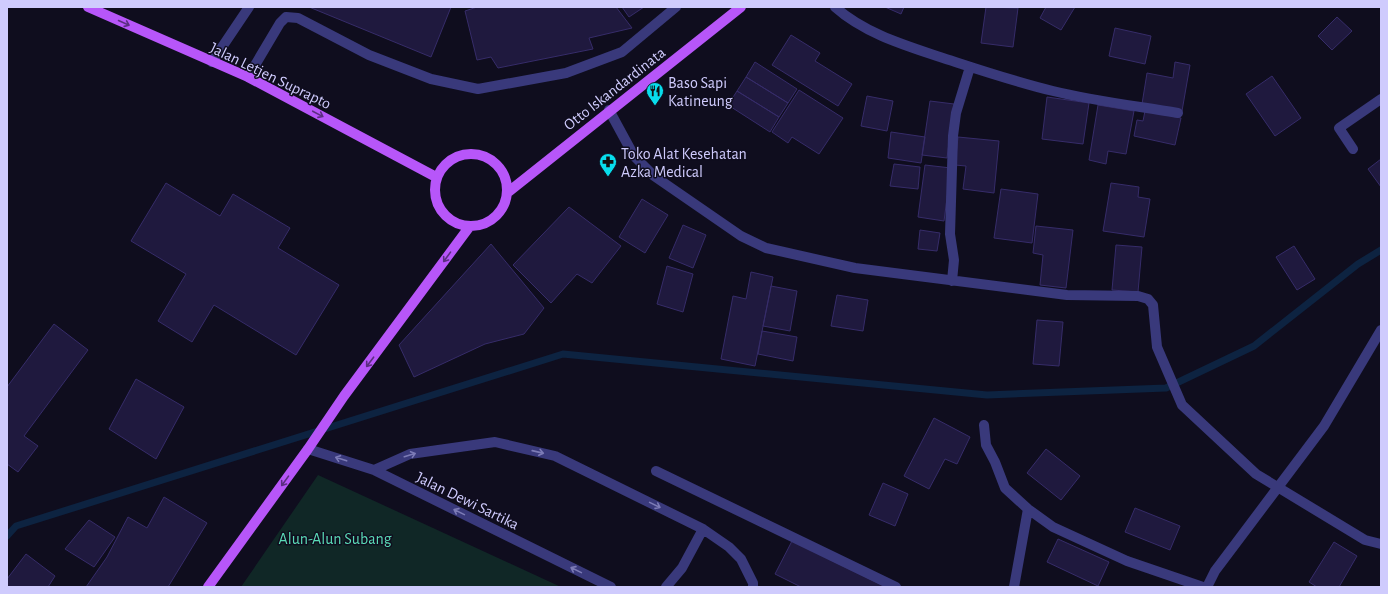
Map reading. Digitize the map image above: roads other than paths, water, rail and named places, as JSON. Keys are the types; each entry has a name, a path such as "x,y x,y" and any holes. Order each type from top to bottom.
{"main road":[{"name":"Jalan Letjen Suprapto","path":"88,7 248,77 436,177"},
{"name":"Otto Iskandardinata","path":"507,193 609,110 741,7"},
{"path":"461,154 484,156 494,162 504,176 507,193 505,203 499,213 491,220 470,226 459,224 449,218 441,210 436,200 434,188 436,177 442,167 451,159 461,154"},
{"path":"208,587 308,449 344,396 470,226"}],"street":[{"path":"212,62 250,7"},
{"path":"248,77 280,23 286,17 298,18 369,55 424,76 478,89 566,73 622,52 676,7"},
{"path":"835,7 849,20 863,28 970,67 1054,91 1178,113"},
{"path":"952,281 954,260 950,234 953,136 956,113 970,67"},
{"path":"1353,149 1339,128 1381,98"},
{"path":"609,110 634,156 654,176 741,236 766,248 855,268 952,281 1067,295 1138,296 1148,299 1153,305 1157,347 1182,405 1256,474 1365,540 1381,544"},
{"path":"1206,587 1215,571 1324,426 1381,330"},
{"path":"984,425 986,445 995,462 1005,488 1028,508 1053,526 1128,561 1203,587"},
{"path":"374,470 410,454 495,442 555,456 704,529 729,546 741,559 753,583 753,587"},
{"name":"Jalan Dewi Sartika","path":"308,449 374,470 611,587"},
{"path":"656,471 896,587"},
{"path":"1014,587 1028,508"},
{"path":"666,587 682,568 704,529"}],"waterway":[{"path":"7,536 16,526 563,354 987,395 1166,388 1254,346 1358,264 1381,250"}],"place":[{"name":"Baso Sapi Katineung","path":"655,106"},
{"name":"Toko Alat Kesehatan Azka Medical","path":"608,177"}],"park label":[{"name":"Alun-Alun Subang","path":"335,538"}]}
